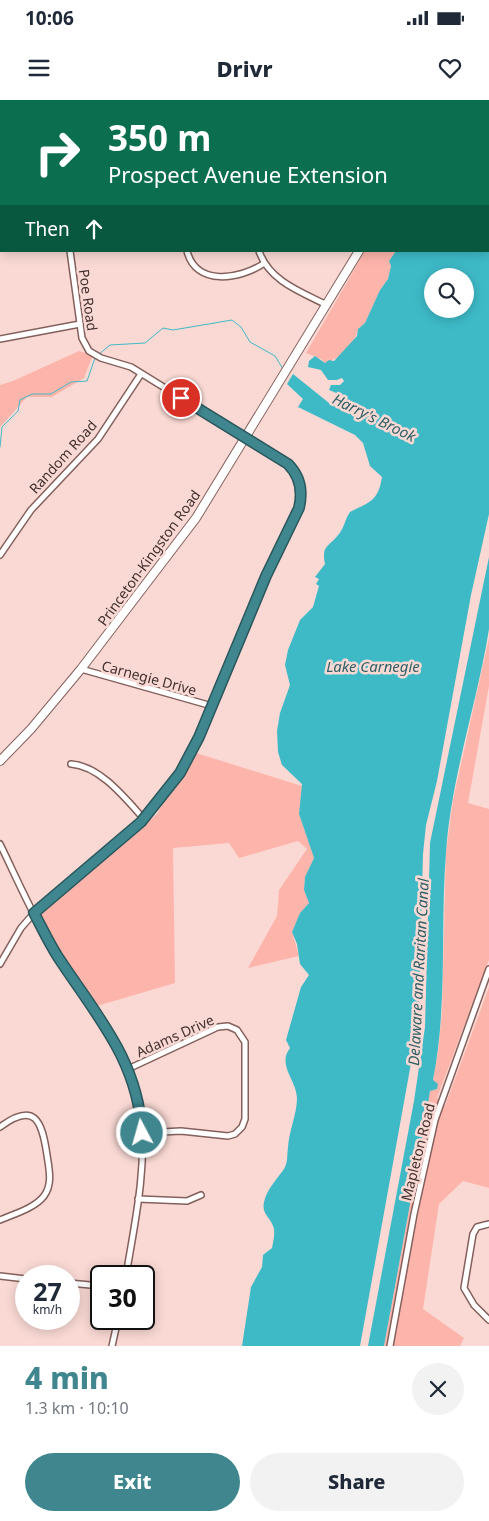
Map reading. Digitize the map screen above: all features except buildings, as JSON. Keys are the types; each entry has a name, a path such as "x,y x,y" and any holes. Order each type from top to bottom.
{"main road":[{"name":"Princeton-Kingston Road","path":"0,760 31,729 81,669 176,547 246,437 358,252"}],"street":[{"name":"Poe Road","path":"0,964 16,936 34,913 144,819 180,773 212,706 266,576 301,501 299,480 292,468 246,437 122,363 101,358 89,351 82,338 70,252"},
{"path":"186,252 193,265 209,276 240,275 263,264"},
{"path":"259,252 263,264 285,284 327,305"},
{"path":"0,339 80,324"},
{"name":"Random Road","path":"0,555 31,510 98,439 141,374"},
{"name":"Carnegie Drive","path":"81,669 212,706"},
{"path":"71,764 82,765 99,775 144,819"},
{"path":"0,844 56,954 111,1034 128,1069 138,1102 142,1133 138,1199 128,1265"},
{"name":"Mapleton Road","path":"390,1346 414,1214 435,1120 489,969"},
{"name":"Adams Drive","path":"128,1069 218,1027 228,1026 237,1030 245,1042 246,1119 239,1131 228,1136 182,1131 142,1133"},
{"path":"0,1127 12,1118 22,1115 31,1117 39,1122 43,1131 50,1178 48,1189 41,1199 0,1220"},
{"path":"138,1199 187,1201 201,1196"},
{"path":"489,1224 477,1226 473,1234 464,1288 474,1305 489,1320"},
{"path":"0,1276 15,1278"},
{"path":"112,1346 116,1330"}],"shaded area":[{"path":"364,252 395,252 389,261 391,266 388,279 380,290 365,323 358,329 350,345 336,358 325,363 321,359 306,353"},
{"path":"79,351 93,355 84,378 52,397 27,397 0,427 0,385"},
{"path":"489,638 489,686 468,803 489,809 489,960 437,1098 445,1106 489,987 489,1188 463,1181 439,1204 423,1309 464,1338 460,1346 384,1346 424,1128 429,1128 430,1125 424,1123 430,1091 437,1089 433,1080 442,1013 446,852 453,800"},
{"path":"193,752 302,786 299,814 314,858 305,877 304,890 309,903 300,913 292,932 299,956 248,968 277,916 279,890 307,849 298,841 239,858 229,843 173,848 175,983 90,1008 39,915 157,814"}],"water":[{"name":"Lake Carnegie","path":"395,252 489,252 489,514 471,595 437,781 426,825 423,854 419,1008 415,1041 360,1346 242,1346 251,1287 262,1267 263,1255 272,1248 274,1229 263,1206 267,1193 284,1169 287,1161 297,1098 286,1066 285,1060 290,1048 286,1040 301,987 309,975 300,964 297,944 292,932 300,913 309,903 304,890 305,877 314,858 299,814 302,784 282,765 278,752 277,731 280,713 290,685 285,665 288,650 300,620 313,607 319,586 316,584 319,579 315,577 325,564 325,550 341,532 350,512 372,500 378,492 382,477 370,466 363,443 355,435 298,407 303,399 287,384 293,374 329,403 365,419 349,402 329,390 331,385 340,385 344,381 342,378 328,380 321,370 308,367 309,361 315,356 325,363 329,360 334,361 357,336 358,329 365,323 380,290 388,279 391,266 389,261"},
{"path":"489,557 489,629 453,796 446,853 441,1023 433,1080 438,1084 437,1089 430,1091 425,1123 430,1125 429,1128 424,1128 384,1346 368,1346 414,1101 425,1027 430,843"}],"waterway":[{"name":"Harry's Brook","path":"98,355 110,345 145,343 163,328 173,330 232,320 241,327 250,342 275,356 283,369"},
{"name":"Harry's Brook","path":"0,447 2,427 18,411 20,400 32,394 51,394 71,382 87,381 95,358"}],"route":[{"path":"142,1133 135,1087 122,1054 108,1028 56,954 34,913 141,822 167,792 180,773 199,737 266,576 301,501 299,480 294,470 288,464 181,398"}],"water label":[{"name":"Delaware and Raritan Canal","path":"419,972"}]}
